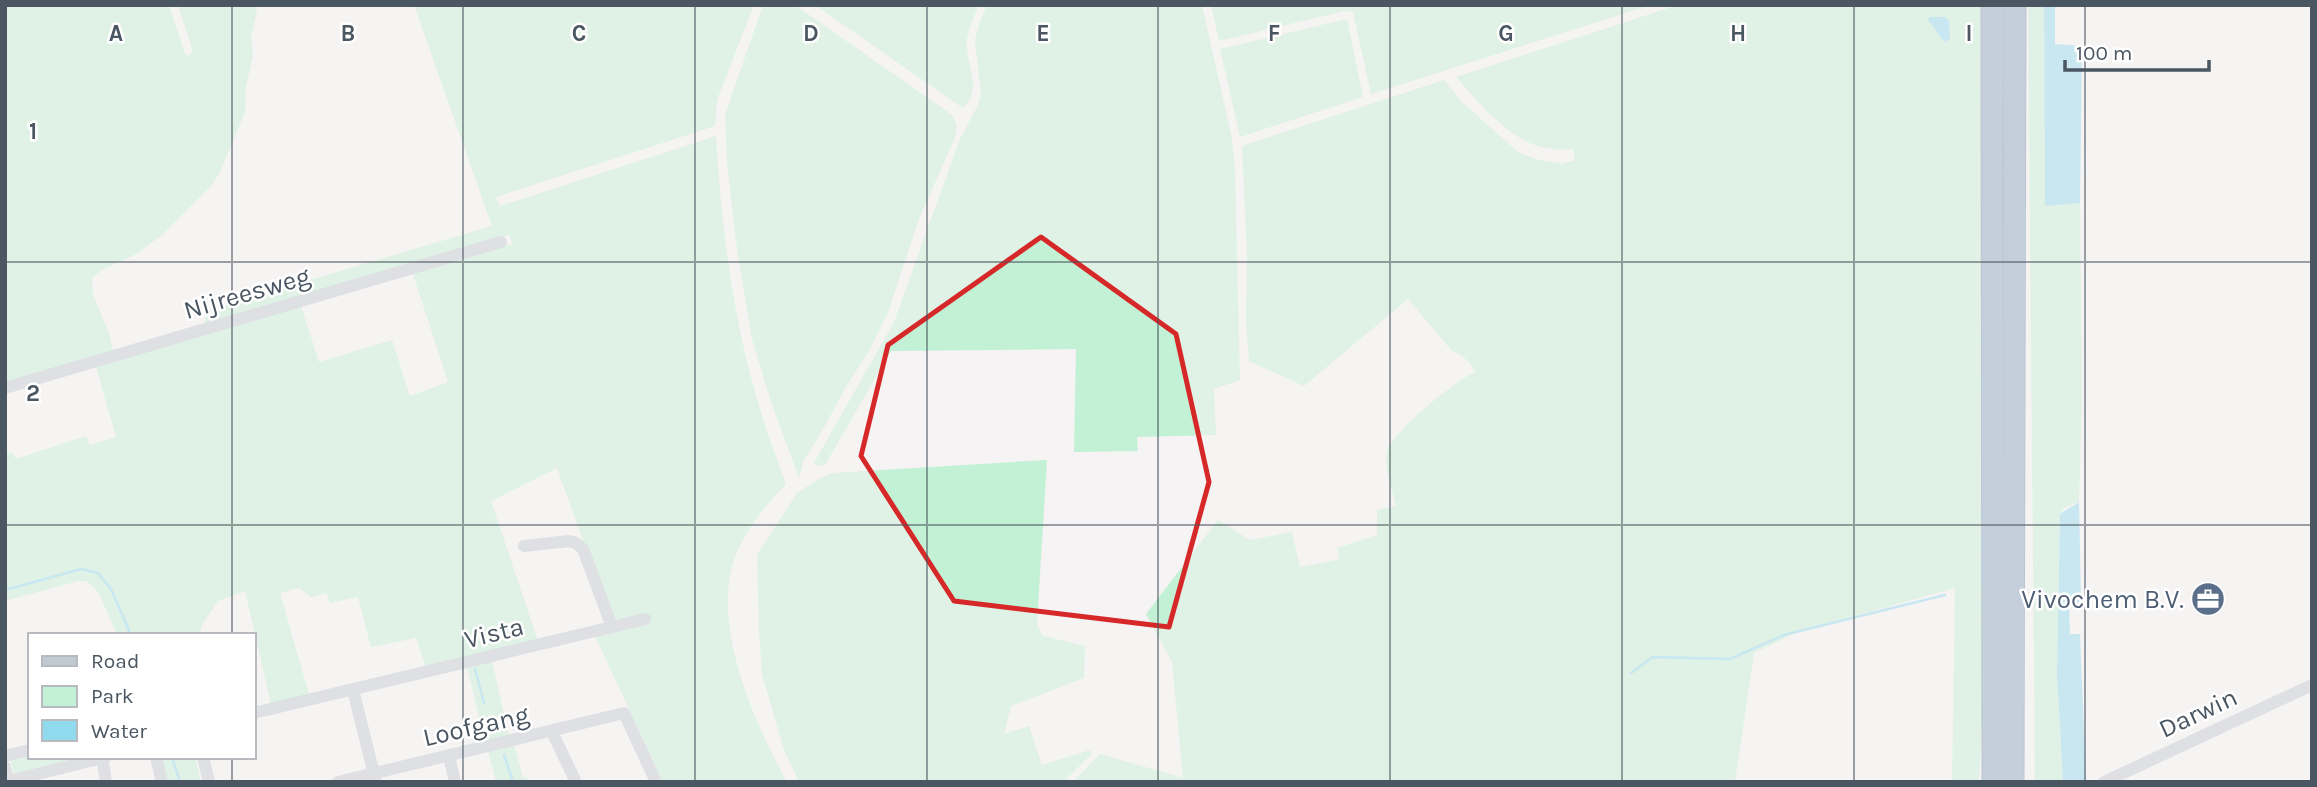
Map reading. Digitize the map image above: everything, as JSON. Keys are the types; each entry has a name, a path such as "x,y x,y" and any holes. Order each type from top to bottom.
{"highway":[{"path":"1992,5 1993,782"},
{"path":"2013,782 2015,5"}],"street":[{"name":"Nijreesweg","path":"5,388 501,242"},
{"path":"524,547 569,541 583,549 612,626"},
{"name":"Vista","path":"256,713 645,619"},
{"name":"Darwin","path":"2104,782 2312,685"},
{"path":"353,690 375,777"},
{"name":"Loofgang","path":"338,782 375,777 624,713 656,782"},
{"path":"552,732 576,782"},
{"path":"5,756 28,750"},
{"path":"449,756 455,782"},
{"path":"5,767 7,781 99,759"},
{"path":"103,759 106,782"},
{"path":"156,759 162,782"},
{"path":"203,759 209,782"}],"highlighted area":[{"path":"1041,237 1176,334 1209,482 1169,627 954,601 861,456 888,345"}],"green space":[{"path":"5,5 169,5 186,56 193,52 178,5 255,5 257,12 251,37 253,57 246,86 245,112 212,185 162,235 136,254 102,270 92,278 93,294 110,336 113,352 5,384"},
{"path":"414,5 754,5 717,100 715,126 496,197 500,206 716,136 721,202 735,304 749,371 786,484 755,520 737,552 728,589 728,617 740,676 762,733 787,782 663,782 595,636 613,623 557,468 491,501 538,641 426,668 416,638 371,647 358,597 330,603 326,593 311,597 299,588 280,593 309,695 271,704 245,591 218,601 200,633 116,633 99,593 87,581 78,581 5,601 5,454 12,452 16,459 86,436 90,445 116,437 96,367 301,306 319,362 392,340 410,396 448,382 413,274 512,244 509,235 205,325 206,311 492,226"},
{"path":"763,5 795,5 952,115 957,125 956,135 919,219 889,310 869,351 804,460 799,478 770,399 752,339 736,242 727,163 725,115"},
{"path":"815,5 978,5 967,38 973,83 969,100 963,108"},
{"path":"987,5 1202,5 1232,139 1240,380 1214,389 1216,435 1137,437 1138,451 1074,452 1076,349 891,351 825,465 816,466 814,463 894,322 960,139 978,105 981,95 975,40"},
{"path":"1211,5 1651,5 1371,94 1353,12 1345,11 1219,41"},
{"path":"1678,5 1982,5 1984,693 1979,782 1952,782 1955,588 1797,632 1754,653 1735,782 1073,782 1100,754 1183,778 1172,662 1146,614 1218,520 1250,540 1292,532 1300,567 1340,559 1337,548 1377,535 1377,510 1396,506 1386,464 1391,443 1425,408 1475,372 1466,359 1452,351 1408,299 1304,386 1249,361 1242,146 1444,80 1461,101 1519,153 1562,164 1575,160 1573,149 1540,147 1514,134 1492,116 1456,77"},
{"path":"2028,5 2044,5 2045,205 2080,203 2082,392 2079,502 2065,507 2060,514 2057,674 2063,782 2035,782"},
{"path":"1347,19 1363,97 1240,137 1220,49"},
{"path":"1047,460 1037,624 1042,635 1085,646 1084,678 1011,706 1004,734 1029,726 1042,765 1090,750 1091,755 1063,782 799,782 784,750 762,674 757,555 797,493 832,473"},
{"path":"492,661 509,736 485,742 467,667"},
{"path":"514,744 523,778 527,777 528,782 496,782 488,751"},
{"path":"28,757 28,759 74,759 14,774 11,761"},
{"path":"161,759 195,759 201,782 167,782"}],"water":[{"path":"2044,5 2055,5 2055,44 2082,46 2080,203 2045,206"},
{"path":"1929,17 1945,17 1949,21 1950,39 1944,42 1928,20"},
{"path":"2079,502 2081,603 2069,604 2070,634 2080,634 2086,782 2063,782 2057,674 2060,514"}],"waterway":[{"path":"5,590 81,569 98,573 111,589 130,633"},
{"path":"1631,673 1653,657 1730,659 1784,635 1945,595"},
{"path":"475,669 484,703"},
{"path":"504,755 513,782"},
{"path":"173,759 180,782"}],"place":[{"name":"Vivochem B.V.","path":"2208,599"}]}
